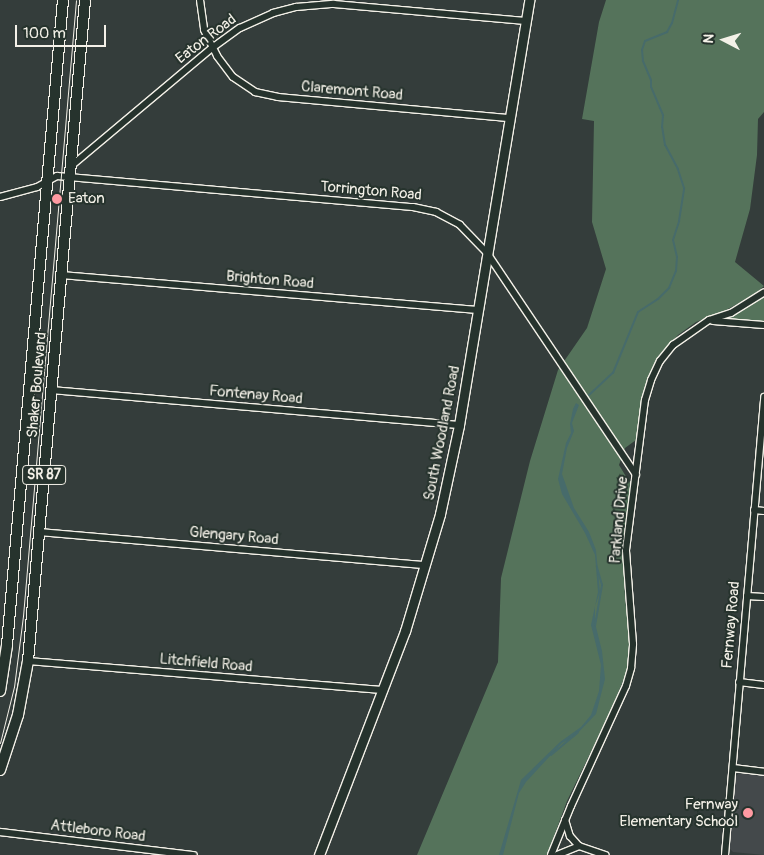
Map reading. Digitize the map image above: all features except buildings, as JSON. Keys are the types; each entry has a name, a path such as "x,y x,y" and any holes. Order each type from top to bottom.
{"main road":[{"name":"Shaker Boulevard","path":"0,691 7,645 63,0"},
{"name":"Shaker Boulevard","path":"0,770 18,715 28,661 61,275 65,177 71,167 85,0"}],"street":[{"name":"Claremont Road","path":"200,0 204,30 212,48 227,70 240,83 255,92 268,96 510,118"},
{"name":"South Woodland Road","path":"319,855 405,631 440,514 459,425 529,0"},
{"name":"Eaton Road","path":"71,167 212,48 240,28 262,17 309,5 348,5 525,20"},
{"path":"0,197 37,187 54,176 65,177"},
{"name":"Torrington Road","path":"65,177 421,208 436,212 460,225 487,253 636,475"},
{"name":"Brighton Road","path":"61,275 478,310"},
{"name":"Parkland Drive","path":"551,855 564,820 626,686 631,668 634,644 626,550 645,400 654,374 673,345 709,320 732,313 764,292"},
{"path":"709,320 764,325"},
{"name":"Fontenay Road","path":"51,390 459,425"},
{"name":"Fernway Road","path":"725,855 764,397"},
{"path":"754,510 764,511"},
{"name":"Glengary Road","path":"39,532 426,565"},
{"path":"746,596 764,597"},
{"name":"Litchfield Road","path":"28,661 382,690"},
{"path":"739,682 764,684"},
{"path":"733,768 764,772"},
{"path":"564,820 570,836 579,846 605,855"},
{"name":"Attleboro Road","path":"0,832 194,855"},
{"path":"557,855 579,846"}],"shaded area":[{"name":"Fernway Elementary School","path":"739,773 764,775 764,855 733,852 729,848 735,777"}],"green space":[{"path":"606,0 764,0 764,112 758,119 757,155 750,209 735,262 764,286 754,295 726,310 696,322 678,335 658,358 646,385 636,440 625,448 619,465 630,483 623,548 625,599 630,638 628,669 608,717 567,801 547,855 417,855 498,662 501,578 530,461 558,370 587,328 606,269 592,222 594,121 582,119 599,22"},
{"path":"764,292 764,325 709,320 732,313"}],"water":[{"path":"576,403 579,405 572,423 574,431 567,448 562,474 574,508 589,532 596,550 600,592 595,606 598,592 595,555 585,533 562,494 558,479 566,443 571,433 570,424"},
{"path":"595,606 595,623 602,651 605,679 596,714 574,737 562,743 526,782 519,793 503,855 499,855 521,780 560,742 581,727 591,715 599,691 601,665 591,625"}],"waterway":[{"path":"589,395 613,373 638,312 658,299 669,288 676,271 677,257 673,240 679,221 684,188 678,169 665,145 662,127 663,115 651,87 651,80 643,61 642,50 645,41 667,32 672,23 678,0"},
{"path":"595,626 602,585 597,567"},
{"path":"551,755 578,732"}],"tram line":[{"path":"0,743 14,687 23,616 76,0"}],"place":[{"name":"Eaton","path":"57,199"},
{"name":"Fernway Elementary School","path":"748,813"}]}
